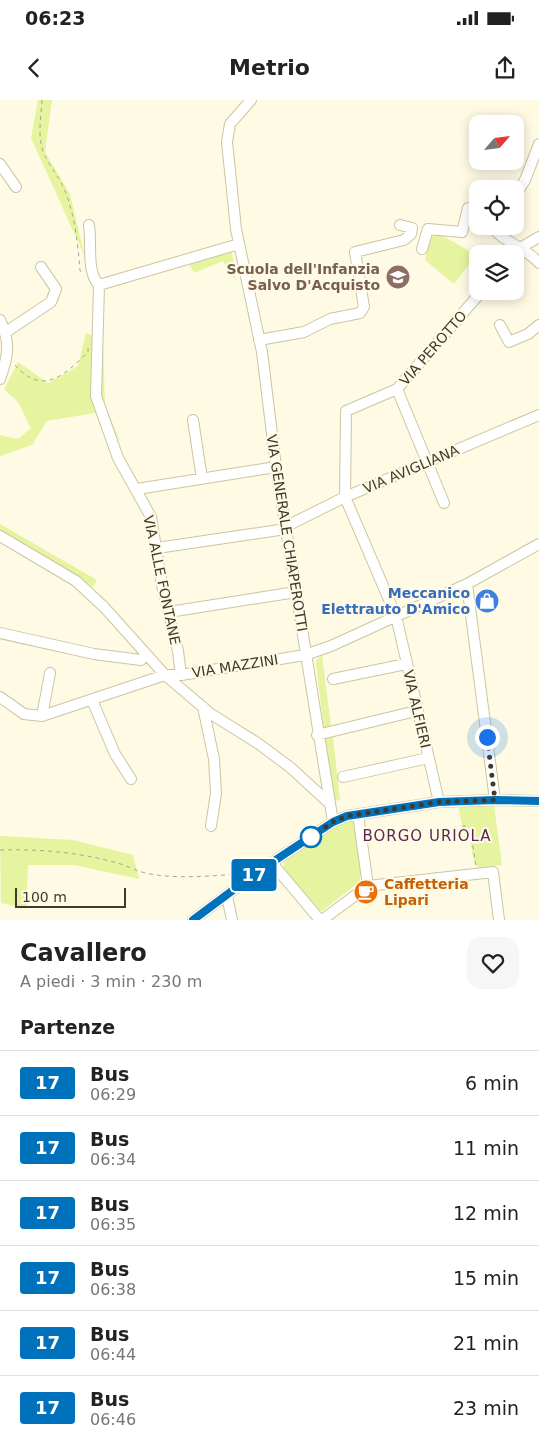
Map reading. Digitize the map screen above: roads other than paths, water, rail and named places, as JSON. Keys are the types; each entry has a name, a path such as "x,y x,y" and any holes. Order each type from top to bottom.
{"street":[{"path":"89,225 93,274 99,285 239,244 227,142 230,124 251,100"},
{"path":"524,182 539,144"},
{"path":"0,164 16,187"},
{"path":"422,250 428,229 462,232 469,209"},
{"path":"259,340 304,332 330,319 360,314 364,307 355,252 404,240 412,234 412,228 400,224"},
{"path":"498,235 510,245"},
{"path":"524,246 539,236"},
{"name":"VIA GENERALE CHIAPEROTTI","path":"239,244 259,340 276,467 317,735 333,822"},
{"path":"524,252 529,252 539,263"},
{"path":"6,332 51,302 56,289 41,267"},
{"name":"VIA ALLE FONTANE","path":"99,285 96,396 118,458 152,517 162,585 181,675"},
{"name":"VIA PEROTTO","path":"345,496 346,411 397,389 474,300"},
{"path":"0,320 6,332 8,343 8,357 0,379"},
{"path":"500,325 509,342 528,334 539,326"},
{"path":"397,389 444,503"},
{"name":"VIA AVIGLIANA","path":"286,529 345,496 539,415"},
{"path":"193,420 202,479"},
{"path":"137,489 276,467"},
{"name":"VIA ALFIERI","path":"345,496 396,616 416,711 439,802"},
{"path":"157,548 286,529"},
{"path":"0,536 76,581 104,607 165,675 203,707 291,768 328,802"},
{"name":"VIA MAZZINI","path":"42,716 165,675 181,675 305,655 331,646 467,584 539,544"},
{"path":"467,584 495,800"},
{"path":"169,612 296,592"},
{"path":"0,633 116,658 140,660"},
{"path":"333,679 406,664"},
{"path":"0,697 24,714 42,716 50,672"},
{"path":"92,700 115,754 131,779"},
{"path":"203,707 214,759 216,793 211,826"},
{"path":"317,735 416,711"},
{"path":"343,777 428,758"},
{"path":"193,920 333,822 358,814 439,802 539,801"},
{"path":"358,814 368,886"},
{"path":"272,863 321,920 368,886 493,872 499,920"},
{"path":"226,896 232,920"}],"place":[{"name":"Scuola dell'Infanzia Salvo D'Acquisto","path":"398,277"},
{"name":"Meccanico Elettrauto D'Amico","path":"487,601"},
{"name":"Caffetteria Lipari","path":"366,892"}],"district":[{"name":"BORGO URIOLA","path":"427,836"}]}
